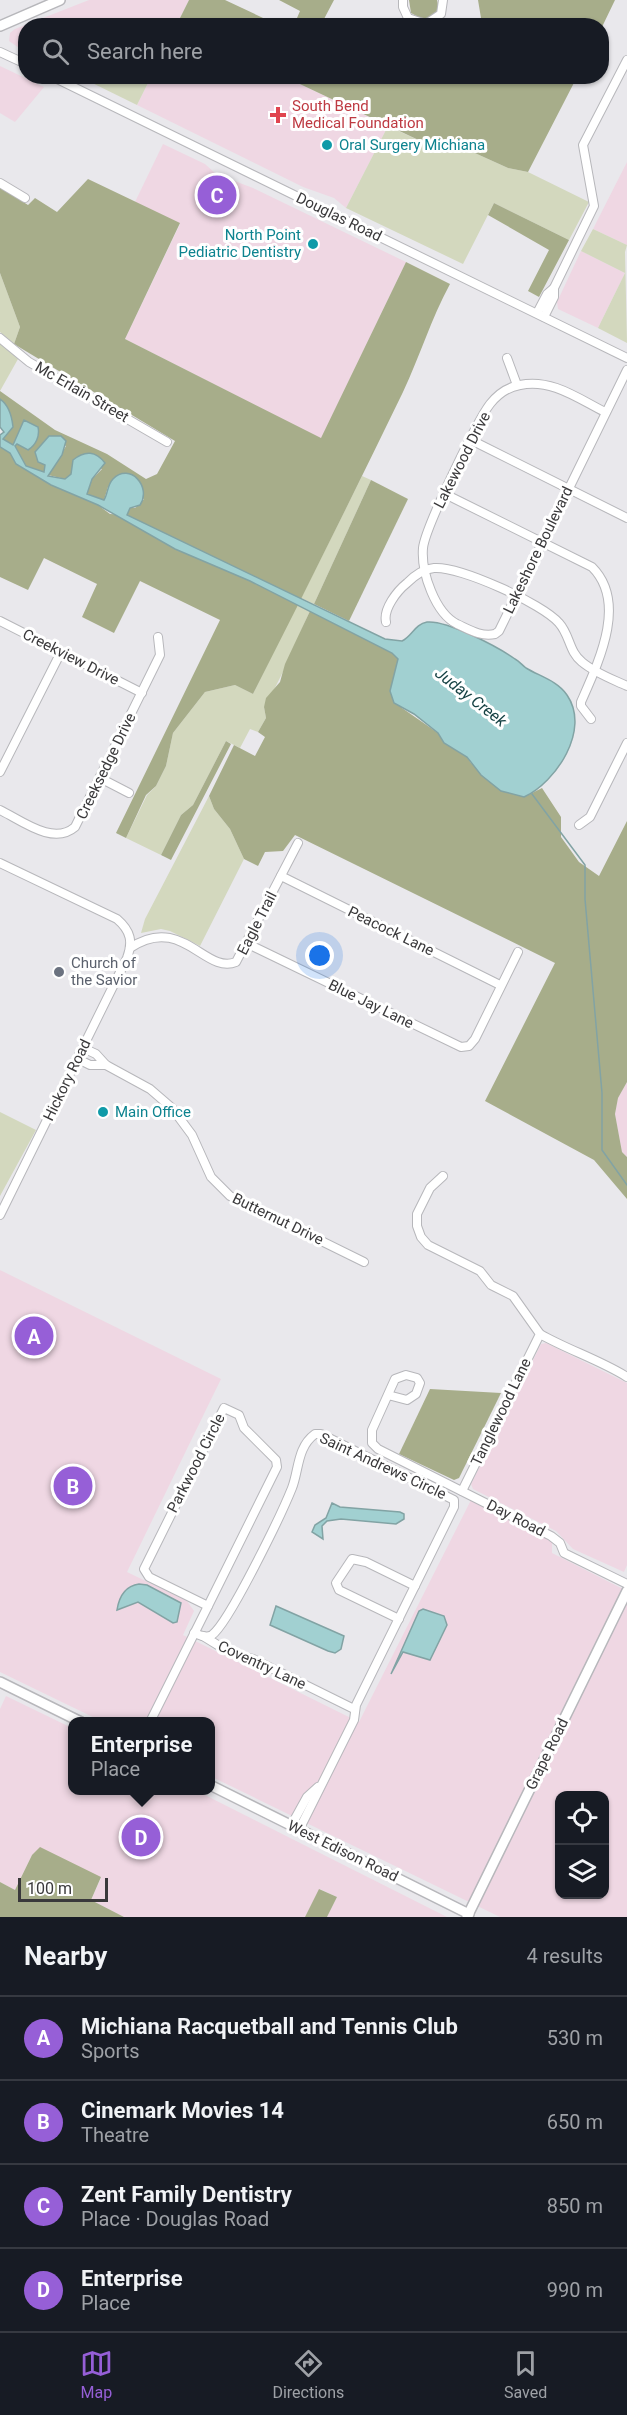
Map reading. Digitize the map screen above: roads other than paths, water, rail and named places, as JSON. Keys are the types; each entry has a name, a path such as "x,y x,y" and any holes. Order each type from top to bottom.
{"main road":[{"path":"18,18 60,0"},
{"path":"0,26 18,18"},
{"name":"Grape Road","path":"470,1916 627,1591"},
{"path":"0,1682 71,1717"},
{"name":"West Edison Road","path":"215,1788 470,1916"}],"street":[{"path":"403,0 403,7 408,18"},
{"path":"435,18 441,14 443,0"},
{"path":"0,52 18,60"},
{"path":"541,315 554,297 554,288 594,206 584,145 627,60"},
{"name":"Douglas Road","path":"67,84 627,358"},
{"path":"0,183 25,198"},
{"name":"Mc Erlain Street","path":"0,338 29,362 167,442"},
{"path":"507,358 517,385 536,383 552,386 605,412"},
{"name":"Lakeshore Boulevard","path":"426,569 437,602 446,616 482,635 495,634 627,370"},
{"name":"Lakewood Drive","path":"426,569 423,556 425,536 471,440 490,405 503,392 517,385"},
{"path":"471,440 627,518"},
{"path":"445,494 598,571 610,583 618,602"},
{"path":"386,622 386,614 397,593 426,569 447,568 467,573 553,617 563,627 575,655 596,671 627,686"},
{"name":"Creekview Drive","path":"0,621 142,693"},
{"path":"591,718 580,704 618,621"},
{"name":"Creeksedge Drive","path":"0,810 47,833 65,836 78,822 160,656 158,638"},
{"path":"0,772 61,652"},
{"path":"579,825 590,817 627,743"},
{"path":"100,778 129,793"},
{"name":"Eagle Trail","path":"130,945 145,938 164,935 229,965 239,960 297,843"},
{"path":"0,863 117,920 127,930 130,945"},
{"name":"Peacock Lane","path":"281,876 500,985"},
{"name":"Blue Jay Lane","path":"248,944 463,1047 475,1039 500,985"},
{"name":"Hickory Road","path":"0,1215 78,1059 130,945"},
{"path":"500,985 518,952"},
{"name":"Butternut Drive","path":"83,1048 96,1054 106,1065 140,1083 172,1108 192,1135 206,1168 222,1190 364,1262"},
{"name":"Butternut Drive","path":"78,1059 90,1065 106,1065"},
{"path":"443,1176 430,1188 417,1214 417,1226 421,1238 428,1245 480,1271 491,1285 513,1296 540,1334 572,1352 609,1365 627,1377"},
{"name":"Tanglewood Lane","path":"462,1491 540,1334"},
{"name":"Day Road","path":"388,1395 372,1430 372,1443 386,1454 551,1536 560,1543 564,1553 627,1584"},
{"name":"Parkwood Circle","path":"153,1717 198,1634 208,1606 277,1467 276,1460 244,1428 239,1415 226,1408 216,1420 144,1569 149,1577 208,1606"},
{"name":"Saint Andrews Circle","path":"198,1634 213,1634 239,1594 289,1495 304,1446 315,1434 321,1434 454,1500 454,1507 354,1709 354,1720 322,1784 295,1828"},
{"path":"399,1619 339,1590 336,1583 352,1559 366,1562 415,1586"},
{"name":"Coventry Lane","path":"198,1634 229,1652 253,1659 354,1709"},
{"name":"Parkwood Circle","path":"158,1717 160,1704"}],"water":[{"path":"0,399 10,412 13,427 3,439 13,445 24,420 38,427 38,437 31,448 28,450 17,444 15,446 26,466 44,472 45,465 38,462 35,452 49,436 61,436 66,441 62,455 48,476 65,479 71,474 73,460 86,453 94,454 105,463 92,479 87,494 104,500 111,481 120,474 132,475 141,484 143,498 140,505 130,508 127,515 385,639 402,641 419,625 427,622 447,625 497,648 526,668 554,682 567,695 573,709 575,724 572,739 558,767 548,780 524,797 501,791 481,775 467,757 444,743 438,733 414,714 394,703 390,691 398,659 392,653 250,581 175,549 98,505 51,485 16,464 10,453 0,447 0,435 4,432 0,427"},
{"path":"332,1503 340,1507 400,1512 404,1514 404,1519 396,1524 341,1519 327,1521 322,1526 323,1539 312,1532 315,1525 326,1518"},
{"path":"139,1584 147,1585 181,1603 177,1622 173,1623 138,1602 117,1610 124,1593 130,1587"},
{"path":"276,1606 344,1636 341,1649 335,1653 328,1651 270,1625"},
{"path":"423,1609 444,1616 447,1625 430,1660 403,1652 391,1674 419,1611"}],"waterway":[{"name":"Juday Creek","path":"532,794 585,865 585,899 602,1093 602,1150 627,1185"}],"place":[{"name":"South Bend Medical Foundation","path":"278,115"},
{"name":"Oral Surgery Michiana","path":"327,145"},
{"name":"Zent Family Dentistry","path":"217,195"},
{"name":"North Point Pediatric Dentistry","path":"313,244"},
{"name":"Church of the Savior","path":"59,972"},
{"name":"Main Office","path":"103,1112"},
{"name":"Michiana Racquetball and Tennis Club","path":"34,1336"},
{"name":"Cinemark Movies 14","path":"73,1486"},
{"name":"Enterprise","path":"141,1837"}]}
